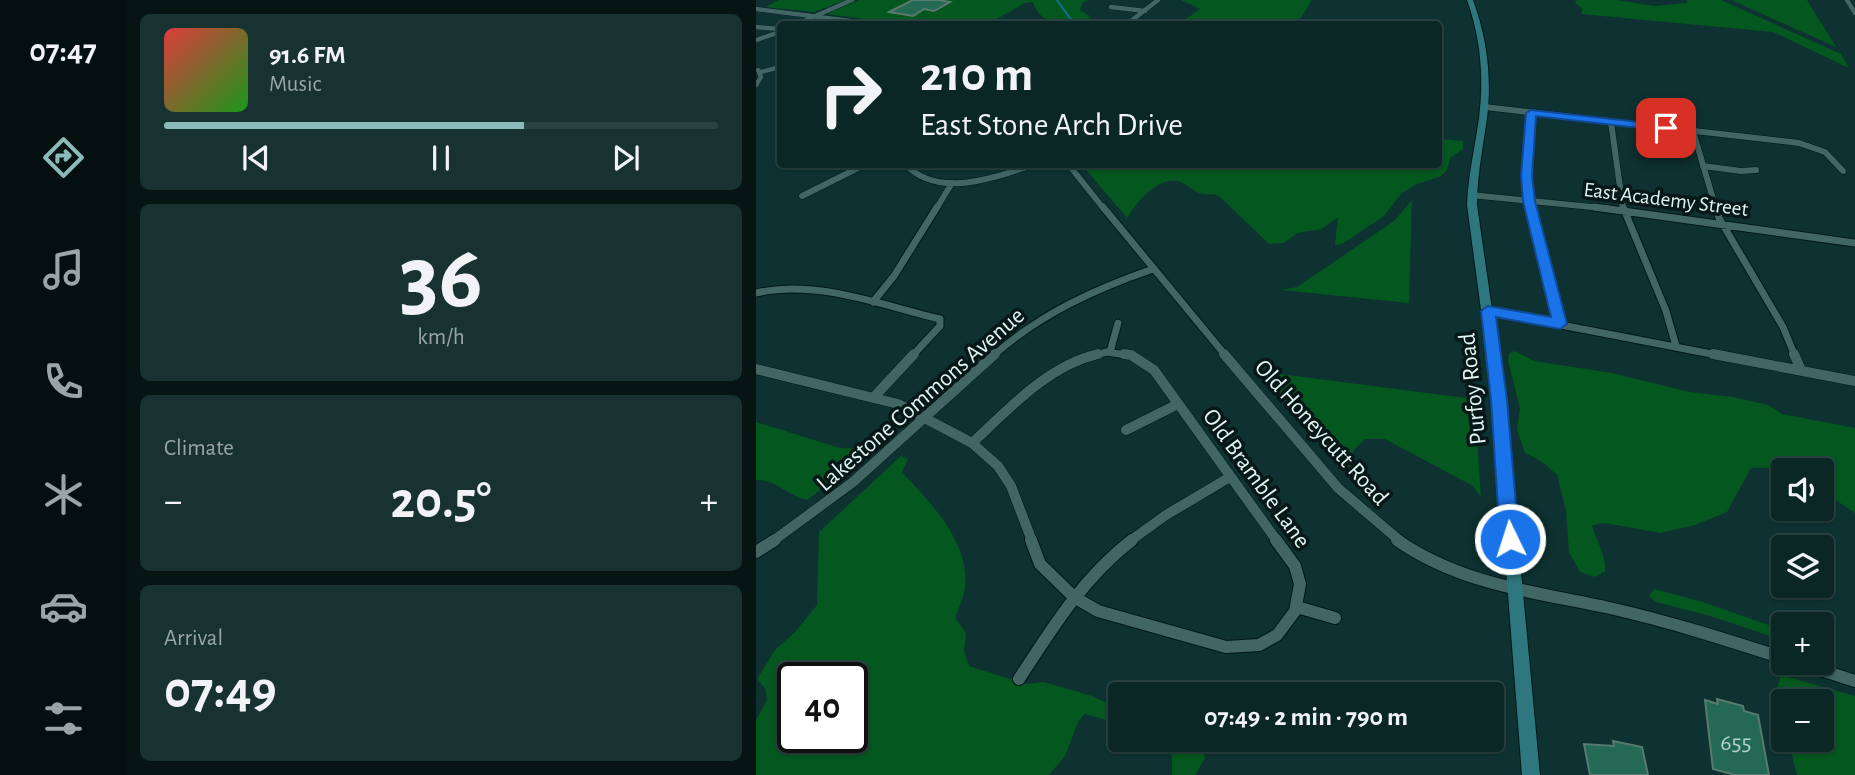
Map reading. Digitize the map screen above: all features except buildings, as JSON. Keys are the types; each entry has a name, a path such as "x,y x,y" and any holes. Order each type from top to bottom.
{"street":[{"path":"803,21 852,0"},
{"path":"1131,21 1158,0"},
{"name":"Purfoy Road","path":"1470,0 1482,49 1485,107 1476,150 1471,195 1499,400 1513,590 1531,775"},
{"path":"1847,0 1855,13 1853,20"},
{"path":"1111,7 1145,11"},
{"path":"756,9 852,21"},
{"path":"756,27 777,30"},
{"path":"756,40 777,32"},
{"path":"756,85 761,79 758,70 777,67"},
{"path":"1485,107 1813,146 1830,155 1843,171"},
{"path":"1531,113 1527,176 1529,201 1560,324"},
{"path":"1611,122 1618,190 1623,210 1667,315 1676,346"},
{"path":"1693,131 1722,224 1783,327 1801,370"},
{"path":"1703,166 1741,172 1756,170"},
{"path":"802,196 858,168"},
{"path":"908,168 917,178 952,183 989,179 1023,168"},
{"name":"Old Honeycutt Road","path":"1071,168 1338,488 1371,521 1407,547 1469,578 1513,590 1615,609 1771,654"},
{"path":"873,302 894,276 952,183"},
{"name":"East Academy Street","path":"1471,195 1623,210 1855,243"},
{"name":"Lakestone Commons Avenue","path":"756,552 818,511 1031,326 1085,295 1153,268"},
{"path":"756,293 796,287 937,317 942,323 874,397"},
{"path":"1488,311 1855,381"},
{"path":"1110,352 1118,323"},
{"name":"Old Bramble Lane","path":"972,443 1061,367 1090,354 1110,352 1134,356 1149,365 1295,566 1300,584 1297,607"},
{"path":"756,369 898,404 972,443 998,466 1011,486 1040,564 1073,597 1098,611 1237,648 1259,645 1277,635 1291,620 1297,607 1335,618"},
{"path":"1126,430 1178,404"},
{"path":"1019,679 1073,597 1132,539 1157,520 1230,477"},
{"path":"1834,674 1855,681"}],"green space":[{"path":"779,0 847,0 814,12 765,7"},
{"path":"859,0 1088,0 1082,3 1080,10 1090,16 1088,18 1099,20 1050,21 1037,11 1033,2 1025,3 993,21 879,21 826,14"},
{"path":"1181,0 1312,0 1299,21 1183,21 1200,9"},
{"path":"1576,0 1617,0 1655,6 1687,3 1687,0 1721,0 1841,54 1849,68 1773,32 1581,14 1582,8 1575,3"},
{"path":"1731,0 1807,0 1836,47"},
{"path":"1442,139 1463,141 1463,149 1450,158 1447,170 1441,176 1415,185 1402,193 1383,217 1342,244 1335,245 1338,217 1322,229 1297,233 1284,243 1269,244 1219,196 1200,193 1178,181 1162,183 1155,187 1127,218 1085,168 1442,168"},
{"path":"1412,200 1409,303 1281,290 1297,287 1394,221"},
{"path":"1515,351 1534,361 1612,373 1690,392 1733,397 1768,405 1782,414 1855,428 1855,513 1834,499 1834,458 1771,458 1771,468 1751,468 1727,512 1695,525 1660,533 1605,523 1592,525 1605,571 1595,577 1580,572 1569,552 1566,510 1557,475 1541,461 1525,453 1517,430 1520,408 1508,361 1509,353"},
{"path":"1257,371 1474,399 1481,497 1473,486 1385,439 1365,439 1354,450 1351,474"},
{"path":"756,422 840,448 860,449 843,471 807,500 769,482 756,480"},
{"path":"901,456 908,459 902,472 948,526 963,559 964,593 955,618 966,633 964,651 969,666 1025,684 1044,682 1092,696 1108,703 1108,721 1085,714 1079,720 1065,756 1049,775 756,775 756,720 767,700 765,688 757,679 775,650 795,632 817,605 819,532"},
{"path":"1654,589 1703,602 1771,626 1771,636 1656,602 1649,596"},
{"path":"1781,675 1830,689 1779,689"},
{"path":"1834,690 1855,696 1855,775 1797,775 1791,752 1834,752"},
{"path":"1168,752 1203,752 1205,758 1195,775 1172,775 1172,756"}],"waterway":[{"path":"1057,0 1072,21"}],"route":[{"path":"1510,539 1499,400 1488,311 1560,324 1529,201 1527,176 1531,113 1666,128"}]}
